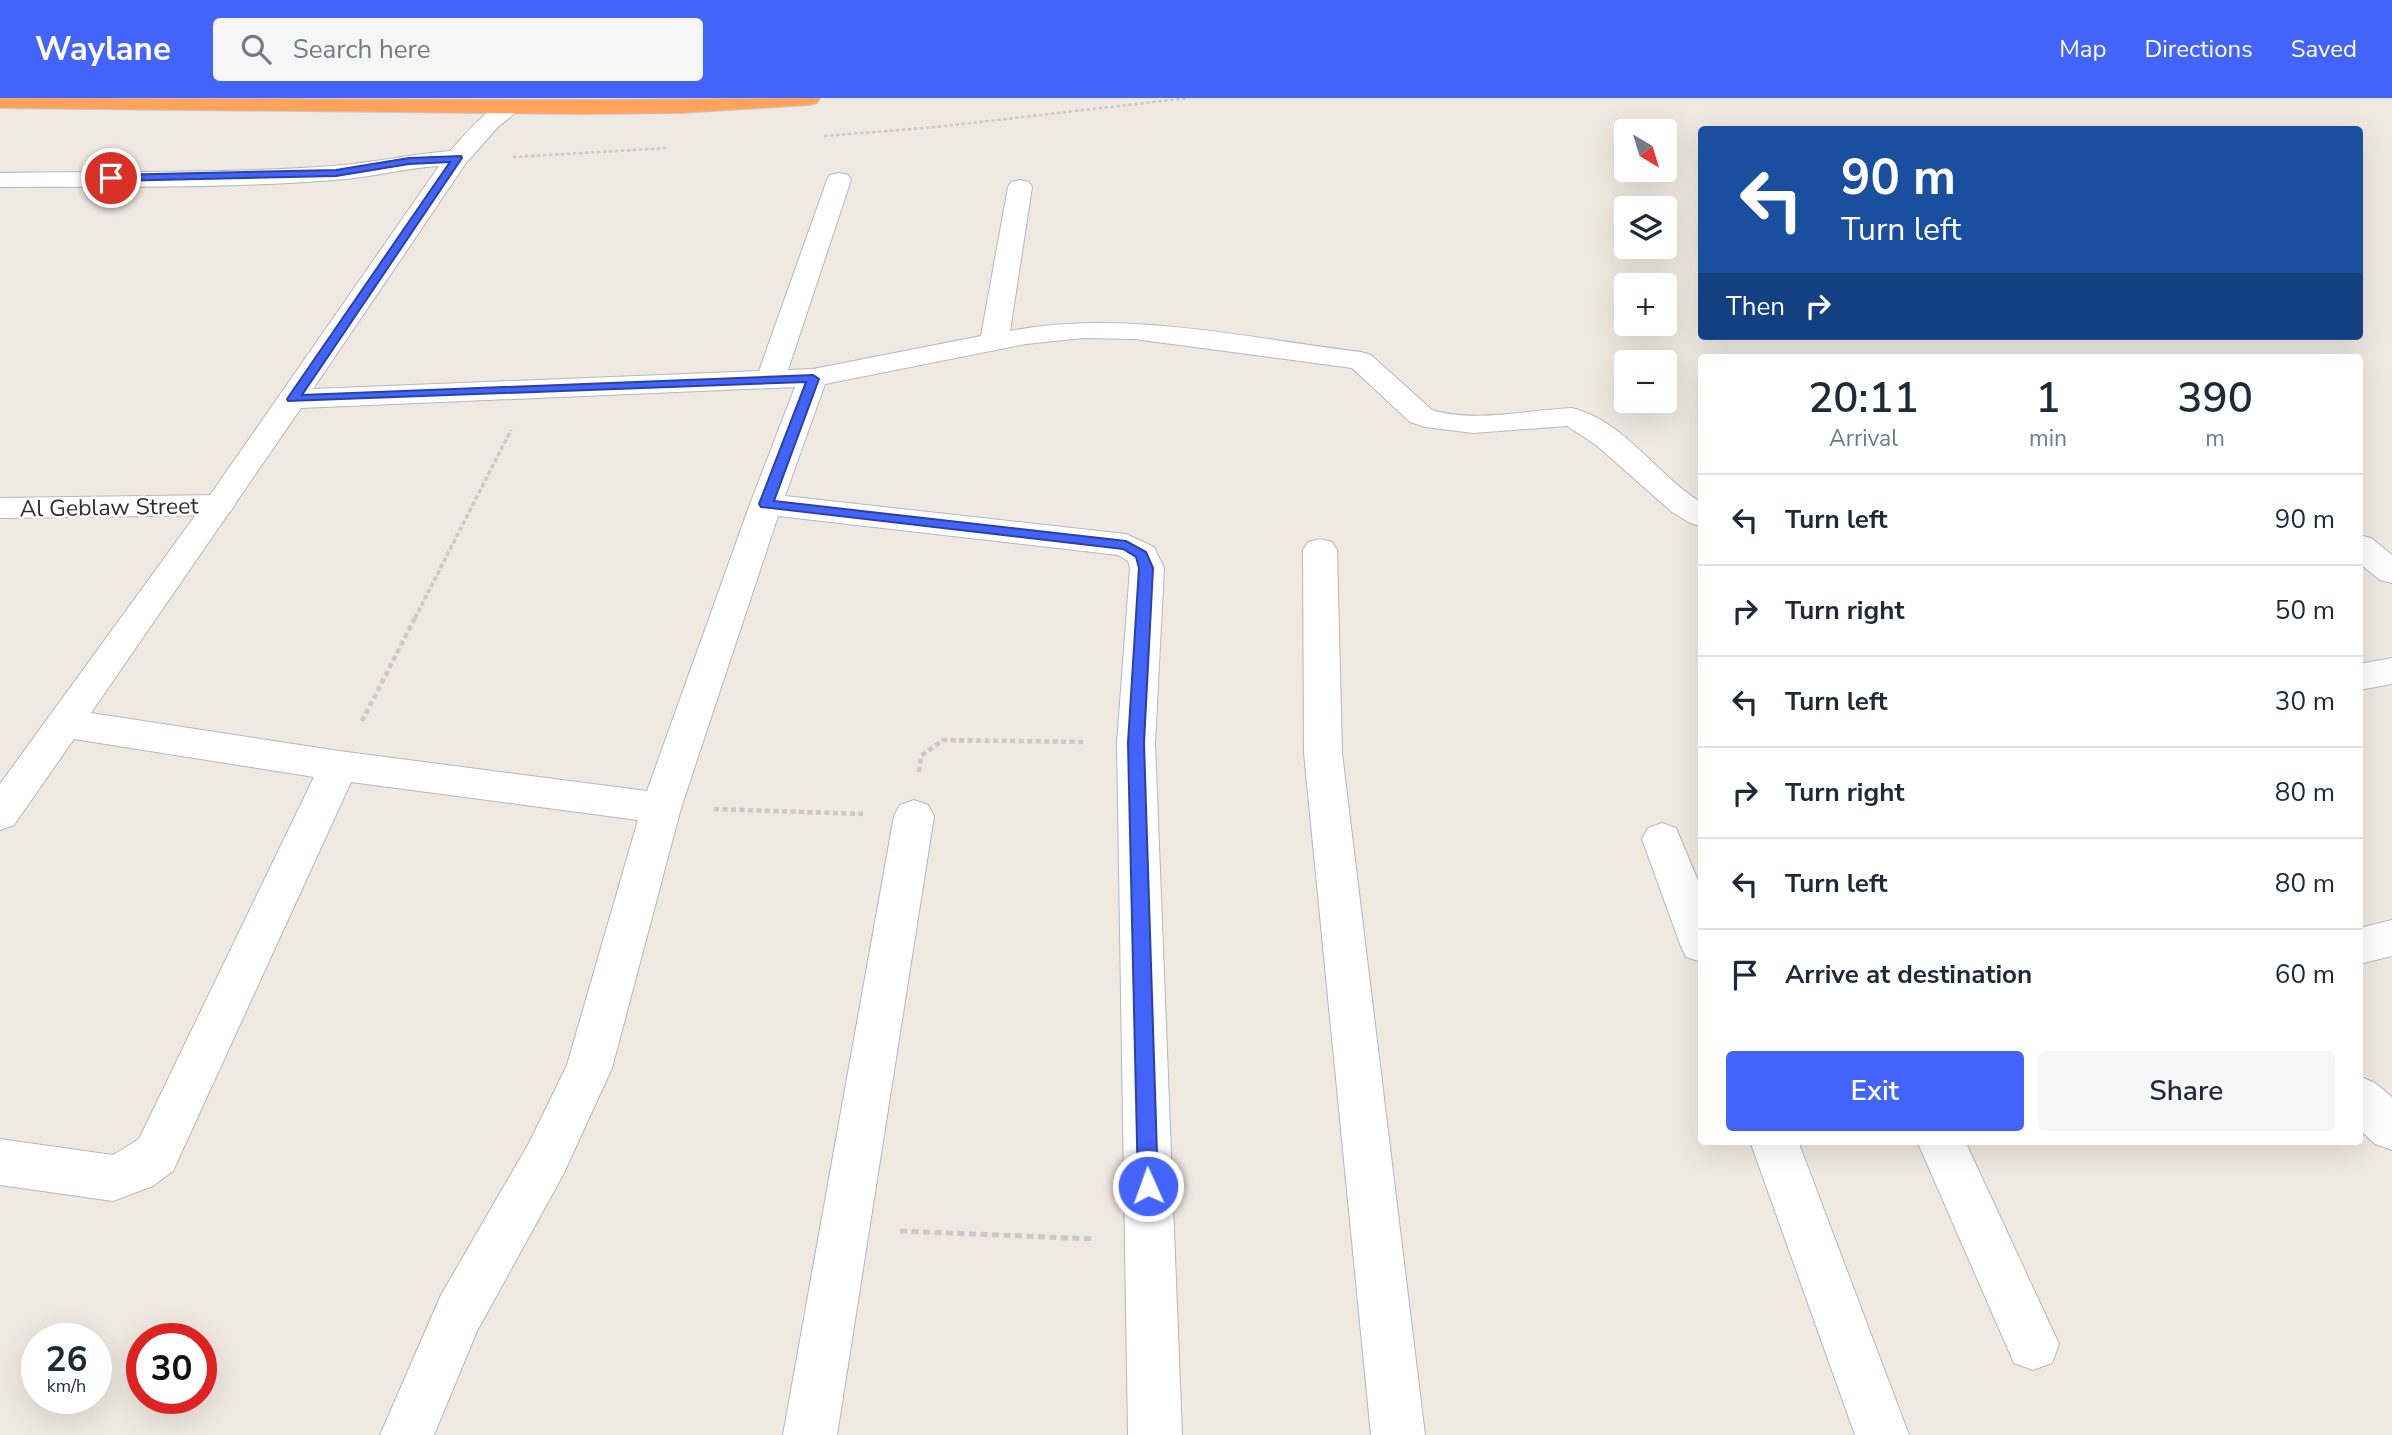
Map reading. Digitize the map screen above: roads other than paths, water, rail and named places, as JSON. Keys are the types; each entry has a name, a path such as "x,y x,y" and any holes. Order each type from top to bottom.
{"highway":[{"path":"0,101 514,102 680,106 809,98"}],"street":[{"path":"0,814 293,399 457,158 489,123 514,102"},
{"path":"0,180 289,175 371,169 409,161 457,158"},
{"path":"769,381 839,180"},
{"path":"994,341 1020,187"},
{"path":"293,399 813,379 994,341 1083,330 1134,331 1362,361 1421,416 1433,421 1453,423 1572,417 1589,425 1625,451 1664,490 1698,514"},
{"path":"407,1435 459,1313 547,1159 589,1068 661,808 766,504 813,379"},
{"path":"766,504 1126,545 1142,555 1146,568 1136,743 1155,1435"},
{"name":"Al Geblaw Street","path":"4,512 219,505"},
{"path":"2363,549 2392,572"},
{"path":"1320,550 1323,753 1398,1435"},
{"path":"2363,676 2392,671"},
{"path":"63,723 339,766 661,808"},
{"path":"0,1162 113,1178 136,1170 156,1155 339,766"},
{"path":"810,1435 914,816"},
{"path":"1662,839 1698,936"},
{"path":"2363,945 2392,939"},
{"path":"2363,1102 2392,1128"},
{"path":"1775,1145 1882,1435"},
{"path":"1943,1145 2033,1344"}]}
